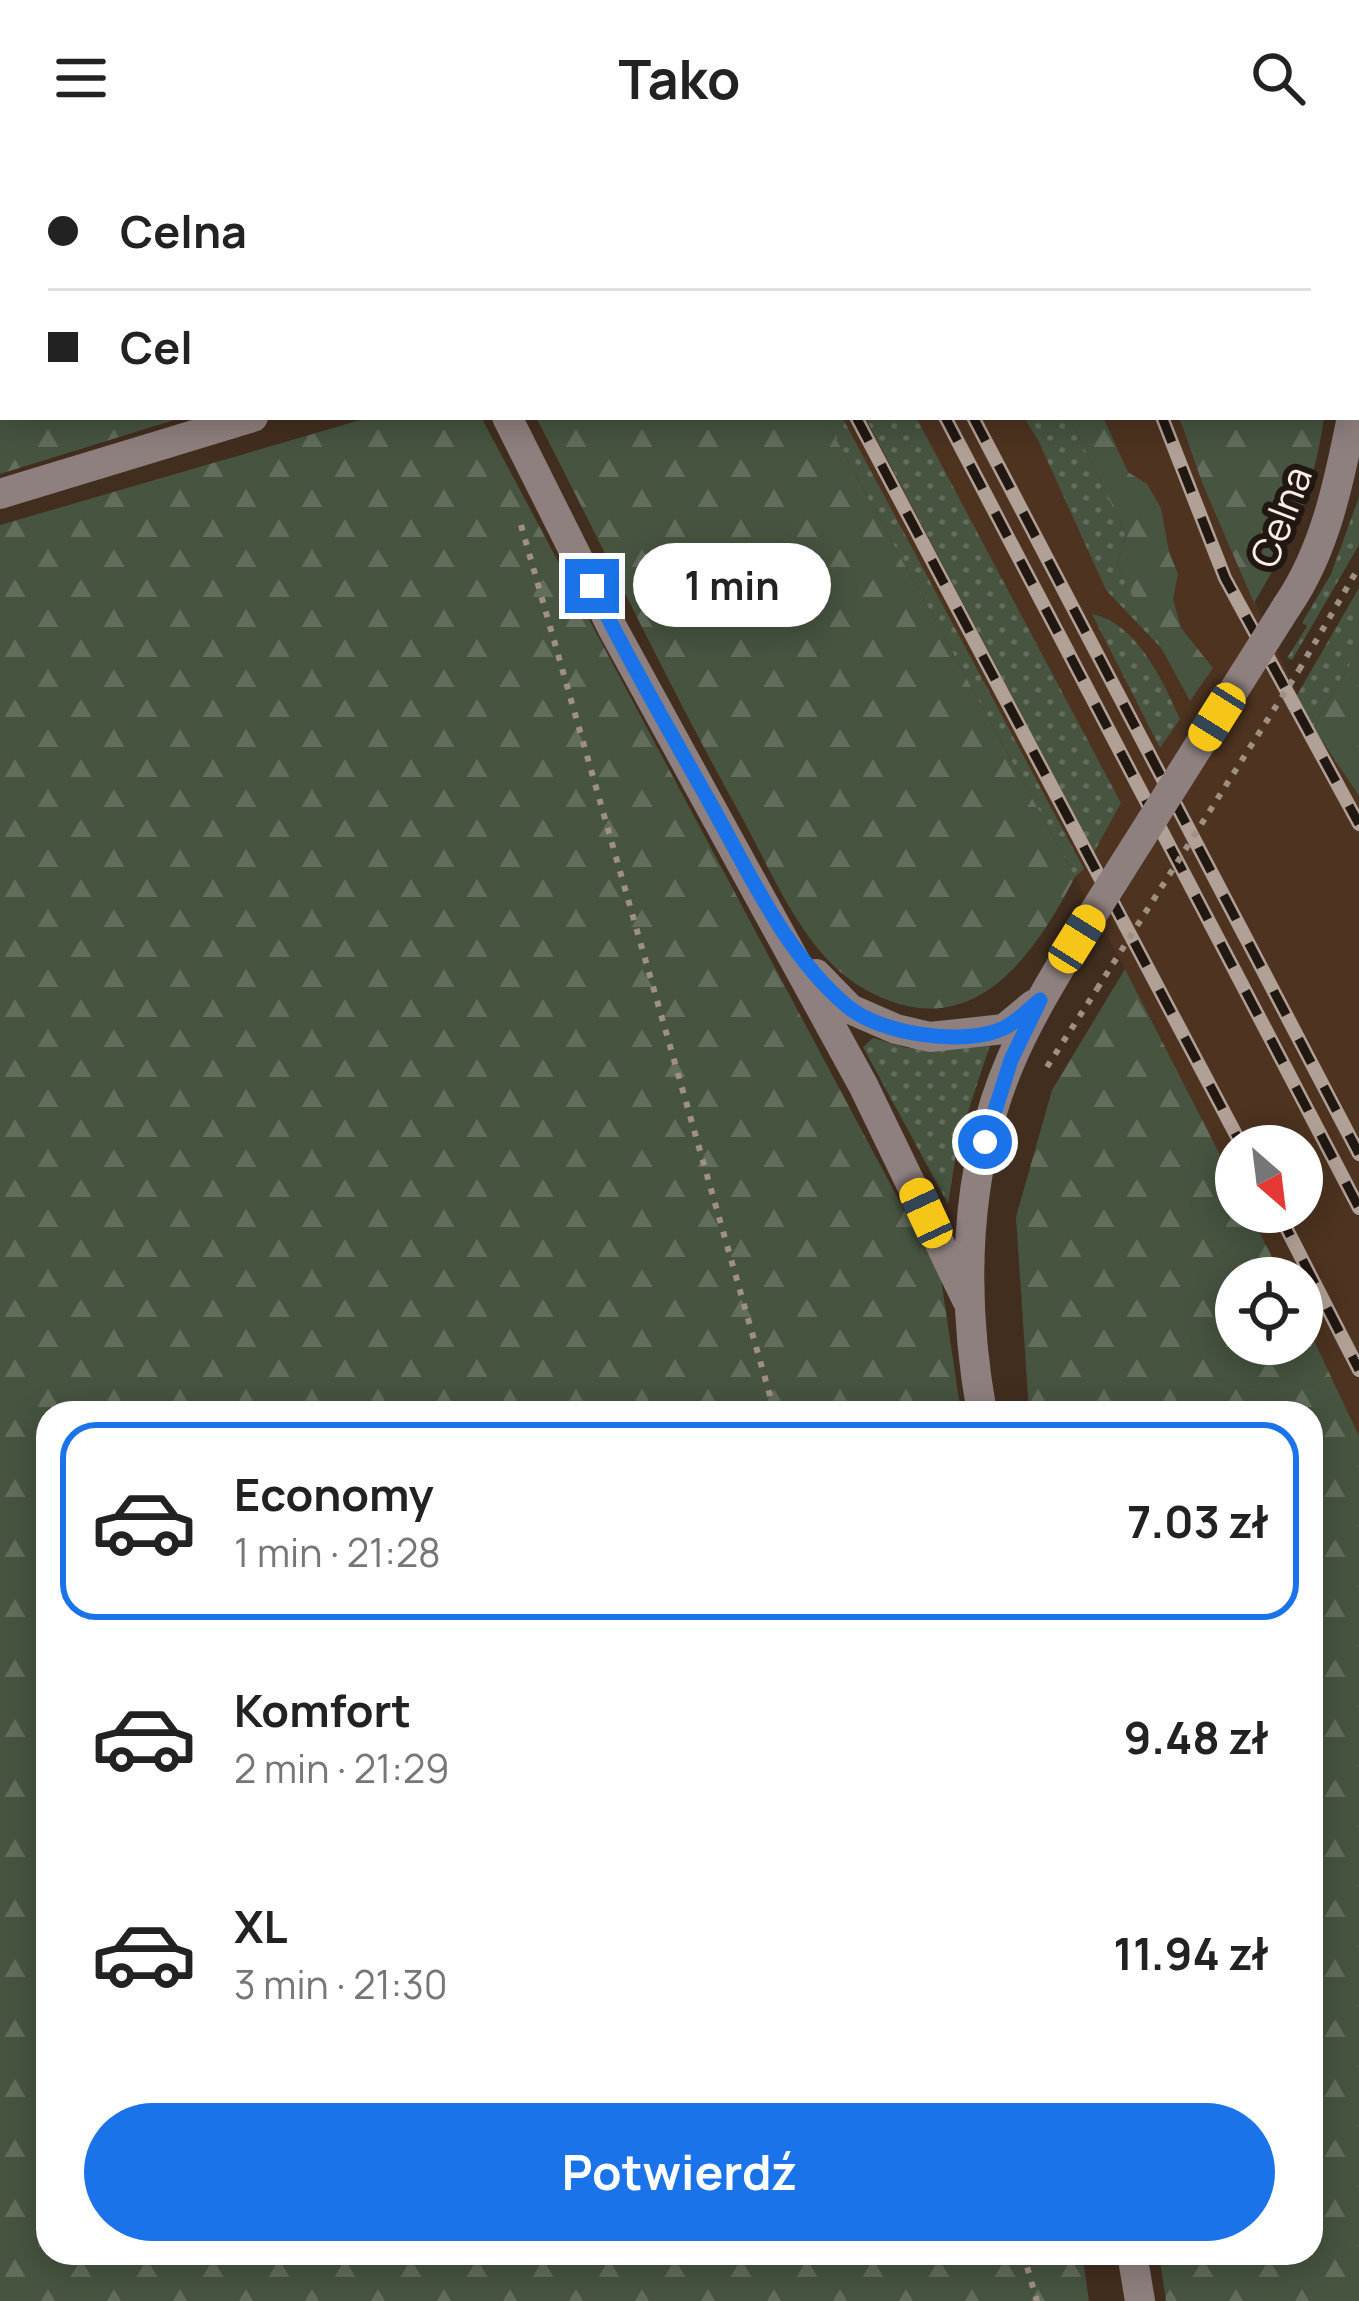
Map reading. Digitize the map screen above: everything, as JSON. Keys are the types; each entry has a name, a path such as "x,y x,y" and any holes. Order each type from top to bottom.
{"street":[{"path":"0,494 243,420"},
{"path":"509,420 613,629 776,921 903,1163 967,1300"},
{"name":"Celna","path":"1342,420 1345,454"},
{"name":"Celna","path":"1040,1000 1287,606 1328,519 1351,420"},
{"path":"776,921 850,1009 896,1029 930,1036 1004,1029 1040,1000"},
{"path":"980,1401 967,1300 977,1178 994,1106 1040,1000"},
{"path":"1134,2265 1140,2301"}],"path":[{"path":"517,508 772,1401"},
{"path":"1039,1082 1359,567"},
{"path":"1026,2265 1037,2301"}],"shaded area":[{"path":"826,420 1180,420 1203,485 1297,695 1359,796 1359,1436 1323,1360 1323,1257 1272,1257 1260,1233 1323,1233 1323,1125 1215,1125 1215,1145 1125,969"}],"green space":[{"path":"0,420 174,420 0,474"},
{"path":"361,420 483,420 941,1279 959,1401 36,1401 36,2265 1084,2265 1089,2301 0,2301 0,525"},
{"path":"538,420 826,420 1075,877 1018,964 994,986 967,1001 937,1008 903,1005 866,990 844,975 808,935 687,716"},
{"path":"826,420 844,420 1084,869 1075,877"},
{"path":"867,420 918,420 1121,803 1094,852"},
{"path":"1026,420 1070,420 1126,534 1117,566 1163,650 1106,590"},
{"path":"1070,420 1104,420 1128,472 1147,484 1161,508 1178,574 1173,599 1181,628 1213,668 1190,701 1117,566 1126,534"},
{"path":"1180,420 1323,420 1300,514 1254,603"},
{"path":"1359,497 1359,545 1292,660 1287,658 1331,574"},
{"path":"1359,588 1359,649 1313,727 1297,695"},
{"path":"1092,614 1135,641 1165,688 1180,719 1160,748"},
{"path":"1359,649 1359,796 1313,727"},
{"path":"1125,969 1215,1145 1215,1233 1260,1233 1272,1257 1215,1257 1215,1365 1323,1365 1323,1360 1359,1436 1359,2301 1166,2301 1161,2265 1323,2265 1323,1401 1028,1401 1016,1217 1052,1090"},
{"path":"873,1038 907,1048 990,1045 958,1142 948,1204 863,1047"}],"railway":[{"path":"858,420 1231,1125"},
{"path":"947,420 1359,1208"},
{"path":"975,420 1359,1154"},
{"path":"1163,420 1225,578 1359,824"},
{"path":"1289,1233 1359,1370"}],"route":[{"path":"592,586 776,921 850,1009 896,1029 930,1036 968,1036 1004,1029 1040,1000 1011,1060 985,1142"}]}
